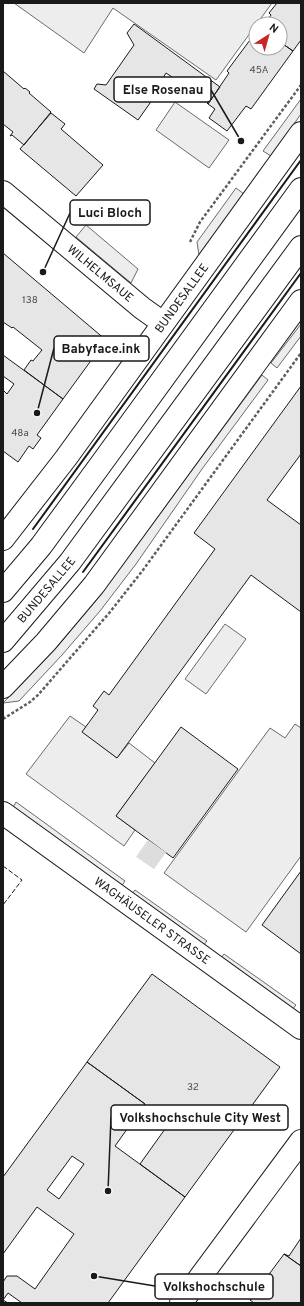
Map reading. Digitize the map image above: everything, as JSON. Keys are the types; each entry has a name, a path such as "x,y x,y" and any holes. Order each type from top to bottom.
{"main road":[{"name":"BUNDESALLEE","path":"3,540 66,458 301,133"},
{"path":"3,591 40,546 101,464 301,189"},
{"name":"WILHELMSAUE","path":"3,192 142,308 163,323"},
{"name":"BUNDESALLEE","path":"3,640 70,562 301,247"},
{"path":"3,687 46,642 94,585 301,301"},
{"name":"WAGHÄUSELER STRASSE","path":"3,813 301,1028"},
{"path":"182,1303 301,1141"}],"path":[{"path":"190,244 200,222 301,85"},
{"path":"3,719 30,702 38,695 110,612 143,570 301,353"}],"shaded area":[{"path":"14,3 272,3 263,16 248,16 248,36 216,80 113,8 84,53"},
{"path":"301,99 301,114 271,156 263,151"},
{"path":"175,102 229,140 209,168 156,130"},
{"path":"236,188 244,194 199,255 197,242"},
{"path":"86,225 138,269 131,283 76,237"},
{"path":"301,324 301,336 277,368 271,363"},
{"path":"262,375 268,380 202,469 136,564 100,611 19,701 3,703 55,649 92,605"},
{"path":"225,624 246,639 206,694 185,679"},
{"path":"70,716 86,727 83,732 117,758 129,743 155,763 116,816 135,830 124,846 26,774"},
{"path":"295,724 301,728 301,856 246,932 164,873 270,728 285,738"},
{"path":"16,802 125,881 121,887 12,809"},
{"path":"135,890 207,941 202,947 131,895"},
{"path":"224,954 296,1005 291,1011 220,959"}],"building":[{"path":"277,3 301,3 301,40 293,51 288,48 288,16 270,16 269,13"},
{"path":"134,24 220,87 208,104 207,103 209,100 201,98 200,100 179,85 181,83 166,73 153,95 155,96 138,120 94,89 97,84 106,85 134,45 127,33"},
{"path":"248,43 248,56 288,56 288,48 293,51 251,109 246,106 227,131 209,118 215,109 208,104 229,73 227,71"},
{"path":"3,71 24,89 25,88 30,92 29,93 51,112 24,145 12,135 10,136 13,132 3,124"},
{"path":"51,113 65,124 61,129 103,165 76,196 20,149"},
{"path":"3,253 106,340 63,399 24,370 31,360 33,361 42,350 13,327 12,328 3,322"},
{"path":"3,355 63,399 37,435 41,438 33,449 29,446 18,462 3,451 3,390 7,394 14,384 3,376"},
{"path":"301,386 301,454 267,500 301,525 301,612 251,575 117,758 82,732 98,710 93,706 104,691 109,695 215,549 194,533"},
{"path":"181,727 238,769 173,858 116,816"},
{"path":"301,871 301,954 262,925"},
{"path":"152,974 280,1067 185,1197 140,1164 165,1129 140,1111 145,1104 87,1062"},
{"path":"87,1062 145,1104 115,1146 185,1197 108,1303 22,1303 8,1293 3,1300 3,1282 7,1276 17,1276 35,1289 74,1234 37,1207 3,1254 3,1177","holes":["72,1156 84,1164 59,1199 47,1190"]},
{"path":"301,1238 301,1266 284,1254 289,1256"},
{"path":"284,1254 301,1266 301,1303 254,1303 250,1300"}],"tunnel":[{"path":"145,863 157,846"}],"fence":[{"path":"3,866 22,880 3,905"}],"wall":[{"path":"33,529 301,160"},
{"path":"83,572 301,273"}],"place":[{"name":"Else Rosenau","path":"241,141"},
{"name":"Luci Bloch","path":"43,272"},
{"name":"Babyface.ink","path":"37,413"},
{"name":"Volkshochschule City West","path":"108,1191"},
{"name":"Volkshochschule","path":"94,1276"}]}
